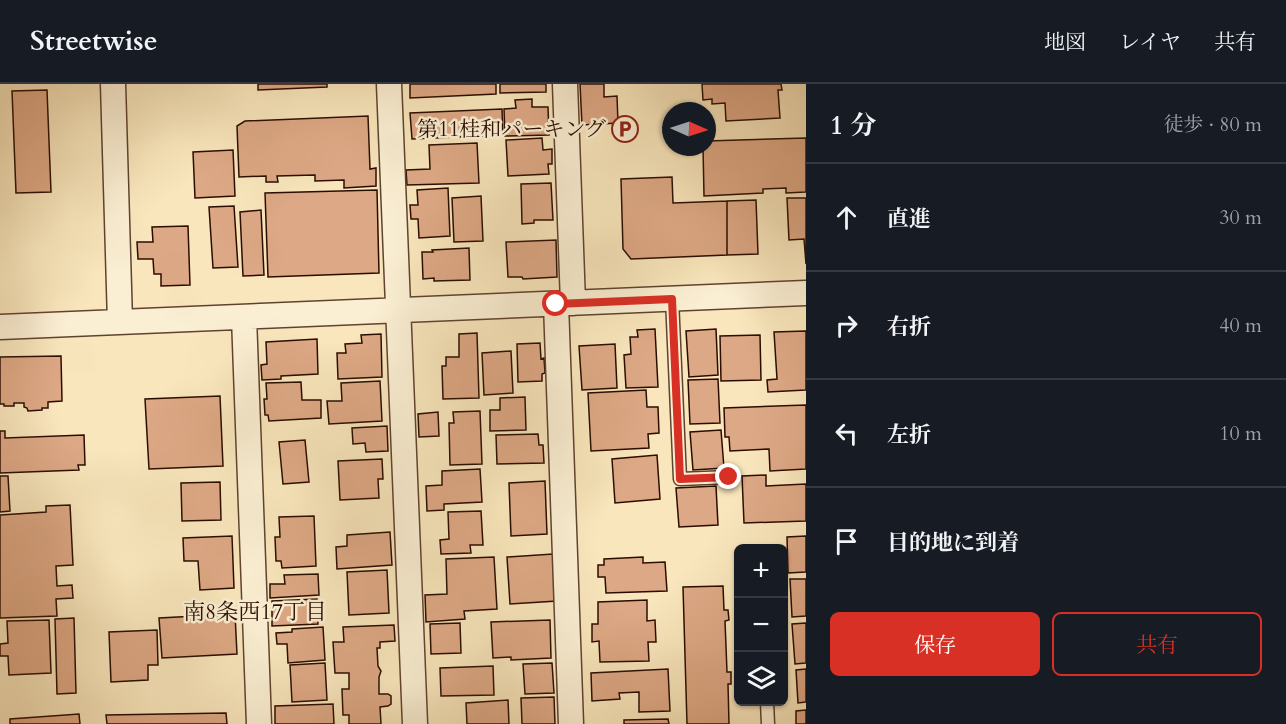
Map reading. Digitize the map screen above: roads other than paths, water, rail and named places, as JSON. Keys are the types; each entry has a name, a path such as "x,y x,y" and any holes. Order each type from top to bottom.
{"street":[{"path":"113,84 120,322"},
{"path":"389,84 415,724"},
{"path":"565,84 565,304 571,724"},
{"path":"0,327 806,293"},
{"path":"244,317 259,724"}],"lane":[{"path":"672,299 680,479 729,477"},
{"path":"767,706 768,724"}],"place":[{"name":"第11桂和パーキング","path":"625,129"}],"district":[{"name":"南8条西17丁目","path":"255,611"}]}
